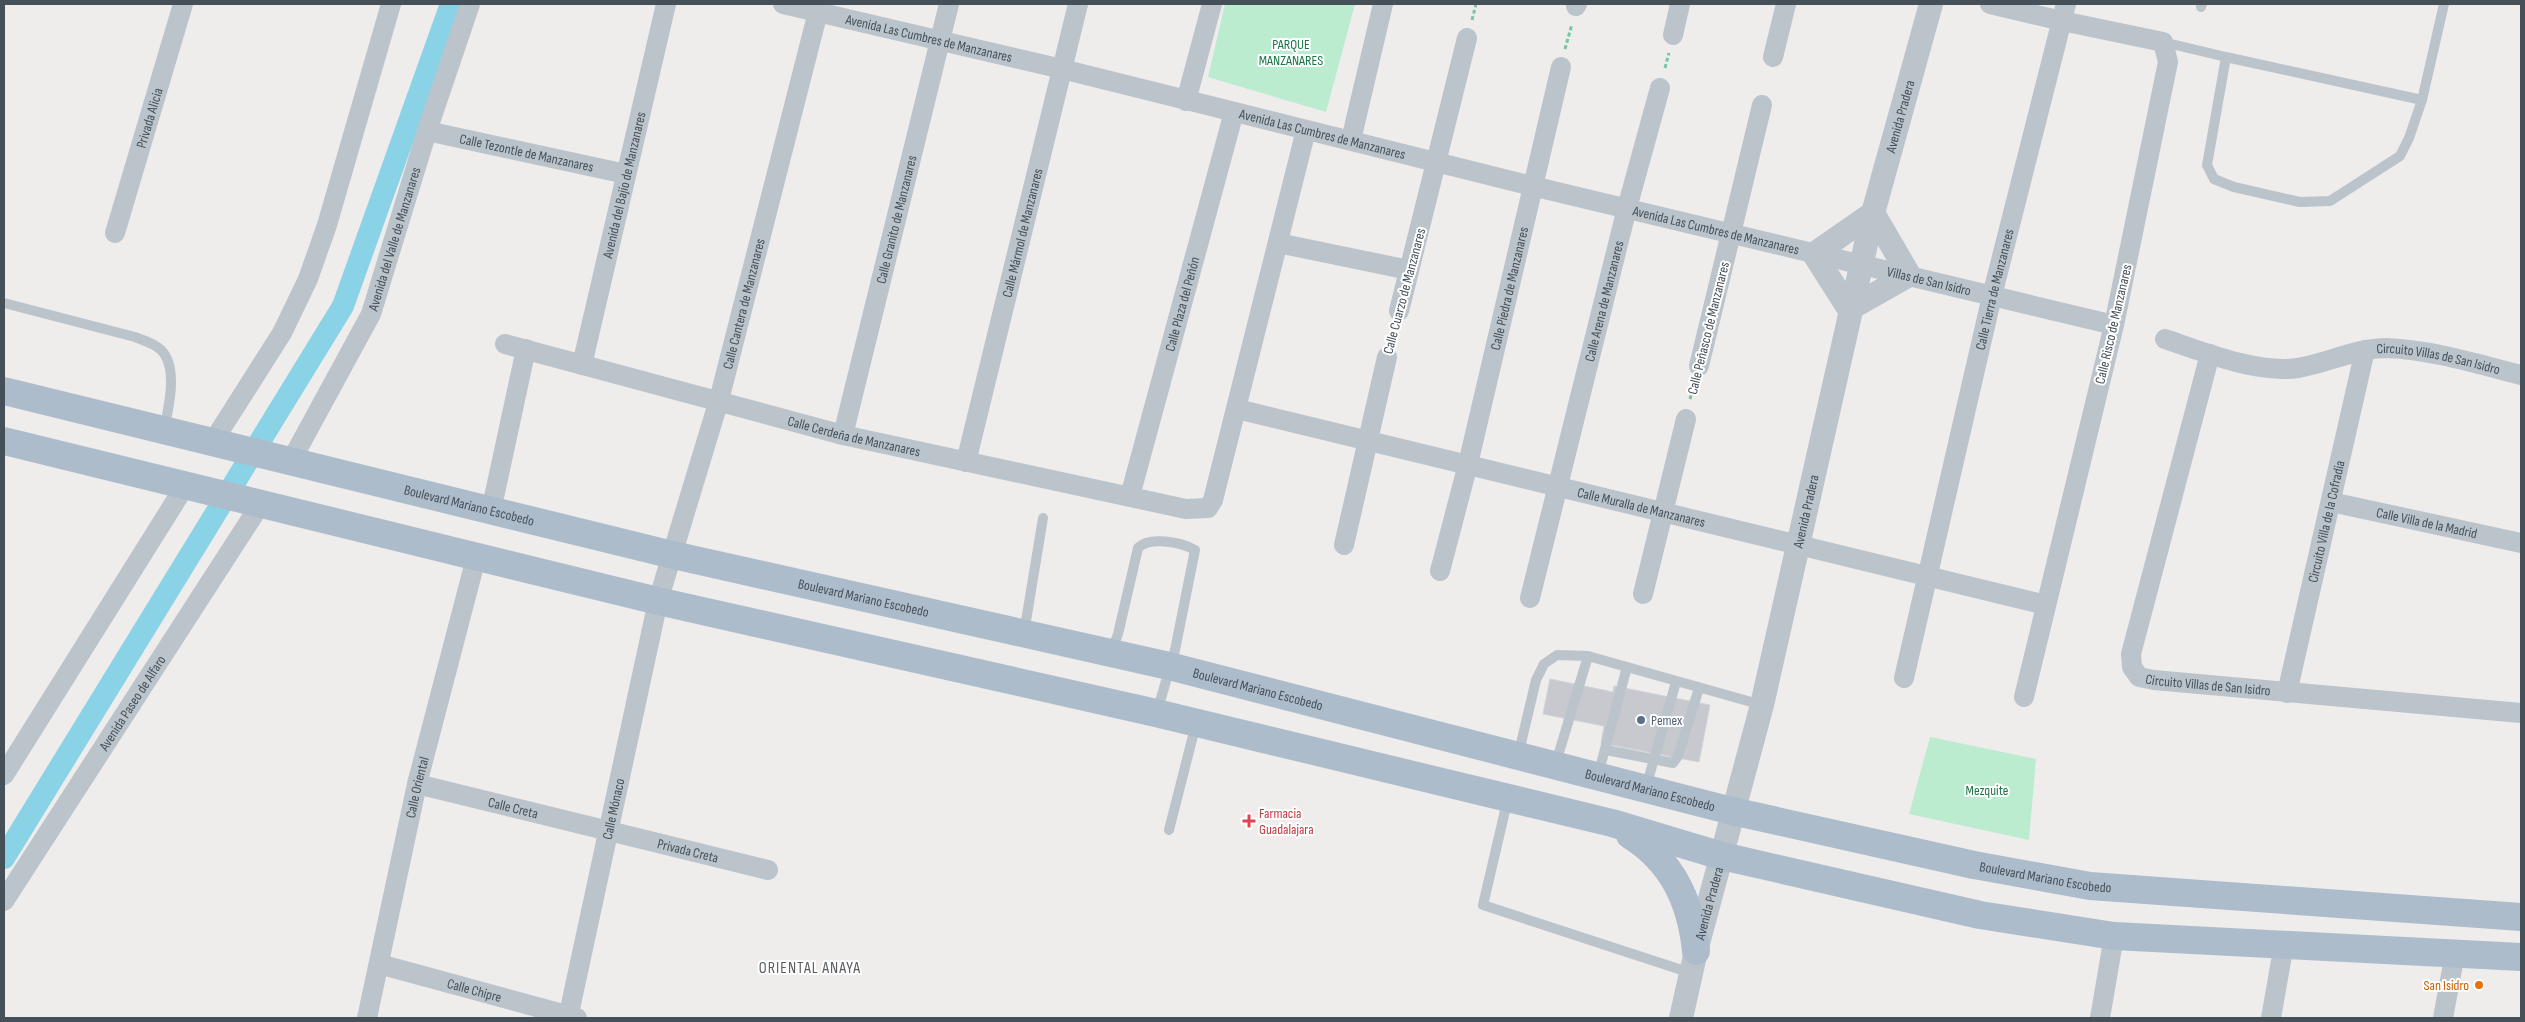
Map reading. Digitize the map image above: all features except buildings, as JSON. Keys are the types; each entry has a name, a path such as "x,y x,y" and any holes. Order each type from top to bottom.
{"main road":[{"name":"Boulevard Mariano Escobedo","path":"4,391 673,555 1169,666 1732,811 1993,869 2090,886 2521,916"},
{"path":"4,441 658,601 1156,713 1612,823 1722,856 1980,915 2114,936 2521,957"},
{"path":"1612,823 1645,844 1664,862 1689,913 1693,962"}],"street":[{"name":"Privada Alicia","path":"116,233 183,4"},
{"path":"220,445 282,332 308,279 327,225 391,4"},
{"name":"Avenida del Valle de Manzanares","path":"282,458 371,314 470,4"},
{"name":"Avenida del Bajío de Manzanares","path":"582,365 666,4"},
{"name":"Avenida Las Cumbres de Manzanares","path":"783,4 819,8 940,41 1062,69 1532,186 1861,264"},
{"name":"Calle Granito de Manzanares","path":"844,434 949,4"},
{"name":"Calle Mármol de Manzanares","path":"966,462 1078,4"},
{"path":"1186,101 1212,4"},
{"path":"1351,140 1383,4"},
{"path":"1673,35 1680,4"},
{"path":"1772,57 1786,4"},
{"name":"Avenida Pradera","path":"1681,1018 1693,962 1722,856 1732,811 1762,705 1873,213 1931,4"},
{"path":"1990,4 2064,13 2170,43"},
{"name":"Calle Cantera de Manzanares","path":"658,601 719,400 819,8"},
{"name":"Calle Tierra de Manzanares","path":"1904,678 1992,296 2064,13"},
{"name":"Calle Cuarzo de Manzanares","path":"1399,311 1467,38"},
{"name":"Calle Risco de Manzanares","path":"2024,697 2114,325 2168,62 2170,43"},
{"name":"Calle Piedra de Manzanares","path":"1440,571 1468,464 1561,67"},
{"name":"Calle Arena de Manzanares","path":"1530,598 1627,208 1660,88"},
{"name":"Calle Peñasco de Manzanares","path":"1699,366 1762,104"},
{"name":"Calle Plaza del Peñón","path":"1130,496 1234,112"},
{"path":"1237,408 1306,130"},
{"name":"Calle Tezontle de Manzanares","path":"428,131 626,174"},
{"path":"1873,213 1909,275 1850,309 1814,254 1873,213"},
{"path":"1278,244 1409,270"},
{"name":"Villas de San Isidro","path":"1861,264 2114,325"},
{"name":"Circuito Villas de San Isidro","path":"2165,339 2210,354 2274,368 2296,368 2364,350 2399,349 2432,353 2521,375"},
{"name":"Calle Cerdeña de Manzanares","path":"505,344 844,434 1186,509 1208,508 1213,500 1237,408"},
{"path":"491,511 526,349"},
{"name":"Circuito Villa de la Cofradia","path":"2287,693 2364,350"},
{"name":"Circuito Villas de San Isidro","path":"2210,354 2131,654 2132,667 2139,677 2287,693 2521,713"},
{"name":"Calle Cuarzo de Manzanares","path":"1344,545 1387,357"},
{"name":"Calle Muralla de Manzanares","path":"1237,408 1797,546 2046,605"},
{"path":"1643,594 1686,419"},
{"path":"4,775 192,488"},
{"name":"Calle Villa de la Madrid","path":"2331,502 2521,543"},
{"name":"Avenida Paseo de Alfaro","path":"4,901 255,503"},
{"name":"Calle Oriental","path":"367,1018 417,784 476,558"},
{"name":"Calle Mónaco","path":"571,1018 608,829 658,601"},
{"name":"Calle Creta","path":"417,784 608,829"},
{"name":"Privada Creta","path":"608,829 768,870"},
{"path":"2100,1018 2114,936"},
{"path":"2272,1018 2284,944"},
{"path":"2443,1018 2455,953"},
{"name":"Calle Chipre","path":"379,964 571,1018"}],"lane":[{"path":"2226,57 2207,165 2214,180 2234,187 2300,202 2330,201 2400,156 2409,138 2422,100 2444,4"},
{"path":"2170,43 2422,100"},
{"path":"4,303 135,337 153,344 165,355 170,373 171,390 164,431"},
{"path":"1024,634 1043,518"},
{"path":"1111,653 1118,634 1138,548 1143,542 1150,540 1189,547 1195,550 1169,666 1156,713"},
{"path":"1518,757 1536,680 1544,664 1557,656 1588,656 1762,705"},
{"path":"1555,766 1588,656"},
{"path":"1597,776 1606,750 1627,667"},
{"path":"1645,788 1676,682"},
{"path":"1606,750 1674,763 1678,756 1699,688"},
{"path":"1169,830 1196,723"},
{"path":"1508,798 1483,905 1693,962"}],"path":[{"path":"1561,67 1576,5"},
{"path":"1660,88 1673,35"},
{"name":"Calle Peñasco de Manzanares","path":"1686,419 1699,366"}],"green space":[{"name":"PARQUE MANZANARES","path":"1225,4 1355,4 1326,112 1208,77"},
{"name":"Mezquite","path":"1930,737 2036,759 2029,840 1909,814"}],"waterway":[{"path":"4,858 343,306 451,4"}],"place":[{"name":"Pemex","path":"1641,720"},
{"name":"Farmacia Guadalajara","path":"1249,821"},
{"name":"San Isidro","path":"2479,985"}],"district":[{"name":"ORIENTAL ANAYA","path":"810,967"}]}
